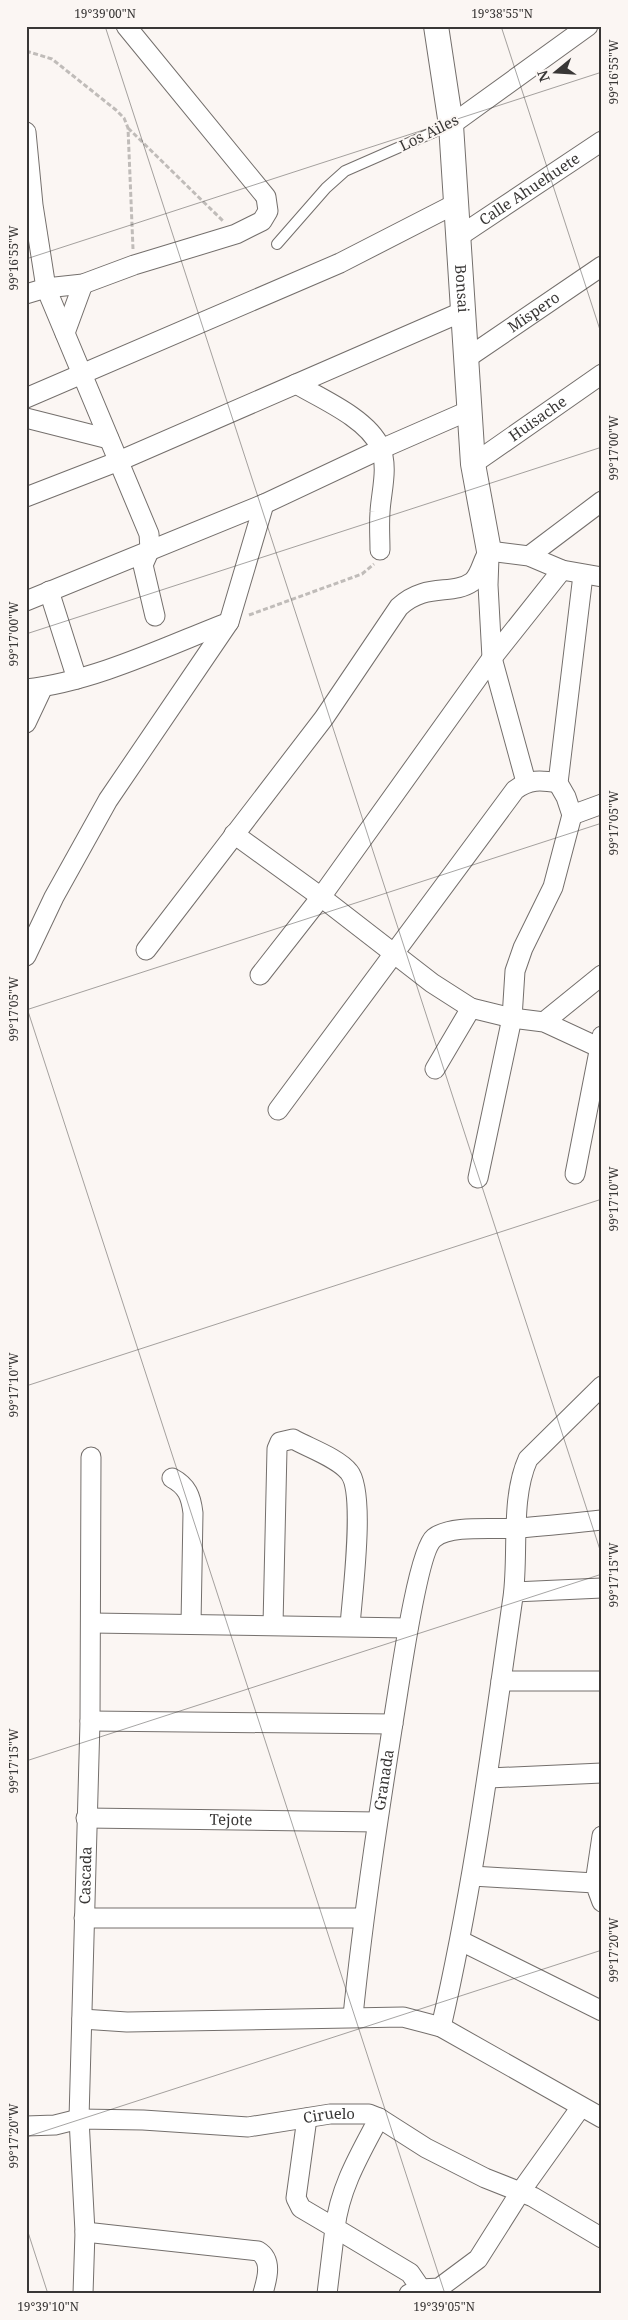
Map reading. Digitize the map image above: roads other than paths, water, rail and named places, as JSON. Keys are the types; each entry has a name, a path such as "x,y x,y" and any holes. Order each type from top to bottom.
{"street":[{"path":"26,294 46,288 83,284 134,265 236,234 262,221 268,211 266,197 126,26"},
{"name":"Los Ailes","path":"451,125 588,26"},
{"name":"Bonsai","path":"438,27 451,125 467,358 468,412 473,464 489,551"},
{"path":"26,132 30,206 46,288 149,534 150,549 142,565 155,616"},
{"name":"Calle Ahuehuete","path":"458,237 602,140"},
{"path":"26,398 340,263 457,203"},
{"name":"Mispero","path":"467,358 602,266"},
{"path":"65,333 83,284"},
{"path":"26,498 119,461 464,312"},
{"name":"Huisache","path":"473,464 602,374"},
{"path":"296,384 341,409 374,436 381,448 384,474 380,512 380,550"},
{"path":"26,601 264,504 381,448 468,412"},
{"path":"26,418 109,439"},
{"path":"529,556 602,501"},
{"path":"27,953 54,897 108,800 229,622 264,504"},
{"path":"489,551 529,556 562,570 602,577"},
{"path":"489,551 488,585 492,658 526,782"},
{"path":"146,950 324,718 399,607 406,600 425,591 462,586 473,581 489,551"},
{"path":"260,975 321,897 492,658 562,570"},
{"path":"478,1178 512,1018 515,971 523,948 553,887 572,815 566,796 558,783 583,575"},
{"path":"49,591 77,679"},
{"path":"26,723 35,688 77,679 229,622"},
{"path":"278,1110 515,790 526,782 542,780 558,783"},
{"path":"572,815 602,804"},
{"path":"234,834 321,897 432,983 471,1008 512,1018 544,1022 600,1042 575,1174"},
{"path":"544,1022 602,976"},
{"path":"435,1069 471,1008"},
{"path":"441,2027 460,1941 489,1778 514,1592 519,1489 522,1472 528,1459 602,1386"},
{"path":"273,1625 277,1449 280,1442 293,1439 342,1465 354,1479 358,1507 350,1626"},
{"name":"Cascada","path":"83,2294 85,2232 79,2119 92,1622 91,1457"},
{"path":"172,1478 185,1488 191,1499 193,1513 191,1624"},
{"path":"518,1528 602,1520"},
{"name":"Granada","path":"353,2016 363,1918 377,1822 408,1628 426,1547 434,1538 446,1532 518,1528"},
{"path":"514,1592 602,1588"},
{"path":"92,1622 408,1628"},
{"path":"501,1681 602,1681"},
{"path":"90,1720 393,1724"},
{"path":"489,1778 602,1773"},
{"name":"Tejote","path":"86,1818 377,1822"},
{"path":"602,1836 595,1883 602,1902"},
{"path":"472,1876 595,1883"},
{"path":"84,1918 363,1918"},
{"path":"460,1941 602,2011"},
{"path":"82,2019 127,2022 403,2016 441,2027 602,2118"},
{"path":"307,2118 296,2198 301,2208 410,2273 417,2292 439,2288 478,2259 521,2191 581,2107"},
{"name":"Ciruelo","path":"26,2126 55,2125 79,2119 143,2120 248,2127 330,2114 359,2112 379,2118 426,2148 484,2178 521,2191 602,2238"},
{"path":"327,2294 337,2209 347,2179 379,2118"},
{"path":"85,2232 258,2250 266,2258 268,2266 264,2294 256,2294"}],"lane":[{"name":"Los Ailes","path":"277,244 326,188 345,171 451,125"}]}
